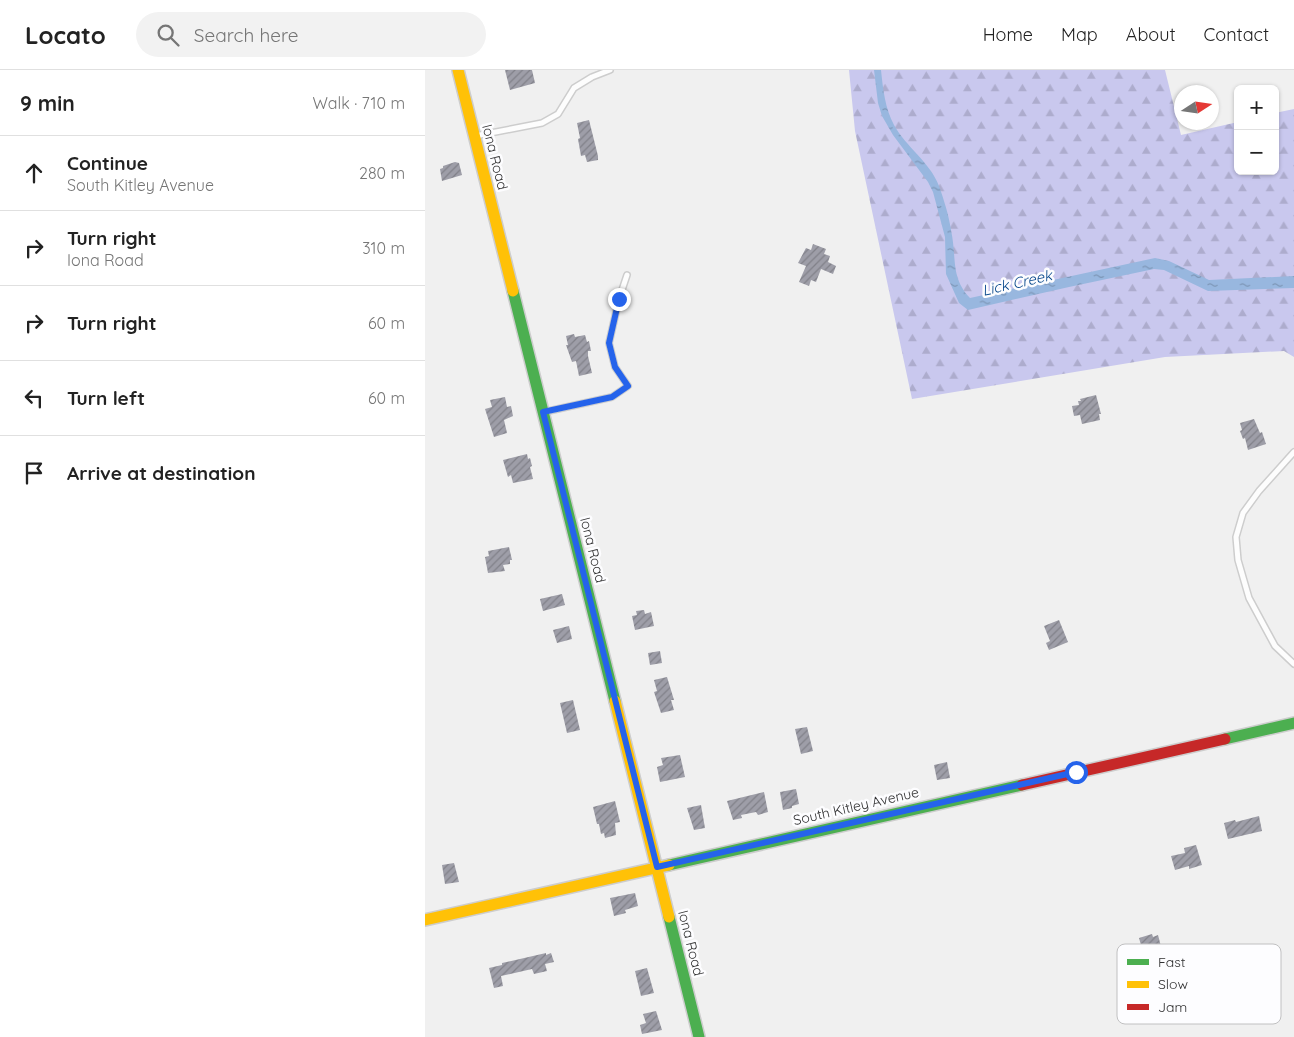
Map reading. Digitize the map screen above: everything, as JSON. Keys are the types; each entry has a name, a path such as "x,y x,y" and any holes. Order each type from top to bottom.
{"street":[{"name":"Iona Road","path":"458,70 699,1037"},
{"name":"South Kitley Avenue","path":"425,920 1294,723"}],"lane":[{"path":"475,136 542,122 558,114 573,88 592,77 610,70"},
{"path":"543,412 612,397 628,386 615,367 609,343 627,274"},
{"path":"1294,452 1259,491 1243,514 1236,537 1237,560 1249,598 1275,646 1294,664"}],"green space":[{"path":"849,70 1165,70 1174,107 1174,130 1180,130 1181,135 1203,130 1219,130 1219,126 1234,123 1234,175 1279,175 1279,112 1294,109 1294,357 1284,351 1165,357 912,399 855,131"}],"water":[{"name":"Lick Creek","path":"874,70 881,70 886,105 894,125 930,169 939,186 950,225 959,282 970,298 1155,258 1169,261 1209,280 1294,276 1294,288 1208,291 1164,270 1154,269 968,310 959,303 946,274 945,237 933,192 882,116 878,103"}],"building":[{"path":"505,70 532,70 535,83 510,90"},
{"path":"589,120 598,160 587,162 585,155 581,156 577,123"},
{"path":"455,162 459,163 462,175 442,181 440,169"},
{"path":"813,244 826,249 824,254 830,256 828,262 836,266 833,274 821,269 816,282 811,280 809,286 799,282 806,266 798,263 806,248 811,250"},
{"path":"574,334 575,337 585,335 587,342 589,341 591,351 588,351 588,356 592,373 579,376 576,361 572,362 566,345 568,345 566,336"},
{"path":"1096,395 1101,414 1099,414 1100,420 1082,424 1080,415 1074,416 1072,406 1079,405 1078,401 1081,401 1080,399"},
{"path":"505,397 507,407 511,406 513,416 504,420 507,433 494,437 485,409 492,407 490,400"},
{"path":"1254,419 1260,433 1262,432 1266,444 1248,450 1245,438 1243,439 1240,431 1242,430 1240,423"},
{"path":"527,454 532,466 530,467 533,479 513,483 511,475 508,477 503,460"},
{"path":"509,547 512,560 510,560 510,564 503,565 505,571 488,573 485,557 489,556 488,551"},
{"path":"562,594 565,605 543,611 540,599"},
{"path":"644,610 645,614 651,612 654,626 635,630 632,616 637,615 636,611"},
{"path":"1059,620 1068,642 1049,650 1046,643 1050,641 1044,626"},
{"path":"569,626 572,639 557,643 553,630"},
{"path":"660,651 662,663 650,665 648,653"},
{"path":"667,677 674,700 671,700 674,710 661,713 654,692 657,691 654,680"},
{"path":"573,700 580,730 567,733 560,703"},
{"path":"807,727 813,751 801,754 795,729"},
{"path":"680,755 685,777 660,782 657,767 663,765 661,758"},
{"path":"947,762 950,778 937,780 934,765"},
{"path":"796,789 799,804 783,810 780,792"},
{"path":"764,792 768,812 758,815 756,812 741,815 742,818 733,820 727,801"},
{"path":"615,801 620,822 615,823 616,835 605,838 604,833 601,834 599,824 597,824 593,807"},
{"path":"701,805 705,828 694,830 687,808"},
{"path":"1259,816 1262,831 1228,839 1224,823"},
{"path":"1196,845 1202,865 1189,869 1189,866 1175,870 1171,856 1185,853 1184,848"},
{"path":"454,863 459,882 445,884 442,865"},
{"path":"635,893 638,906 625,910 626,913 614,916 610,898"},
{"path":"1152,934 1153,937 1158,935 1160,944 1141,944 1139,938"},
{"path":"546,953 546,955 551,953 554,962 545,964 547,971 534,974 532,969 501,976 503,986 494,988 489,968 502,965 502,963"},
{"path":"647,968 654,993 641,996 635,971"},
{"path":"656,1011 662,1030 642,1034 640,1025 646,1023 643,1014"}],"traffic: fast":[{"path":"513,291 615,701"},
{"path":"1225,739 1294,723"},
{"path":"669,865 1022,785"},
{"path":"669,917 699,1037"}],"traffic: slow":[{"path":"458,70 513,291"},
{"path":"615,701 669,917"},
{"path":"425,920 669,865"}],"traffic: jam":[{"path":"1022,785 1225,739"}],"route":[{"path":"619,299 609,343 615,367 628,386 612,397 543,412 657,867 1076,772"}]}
